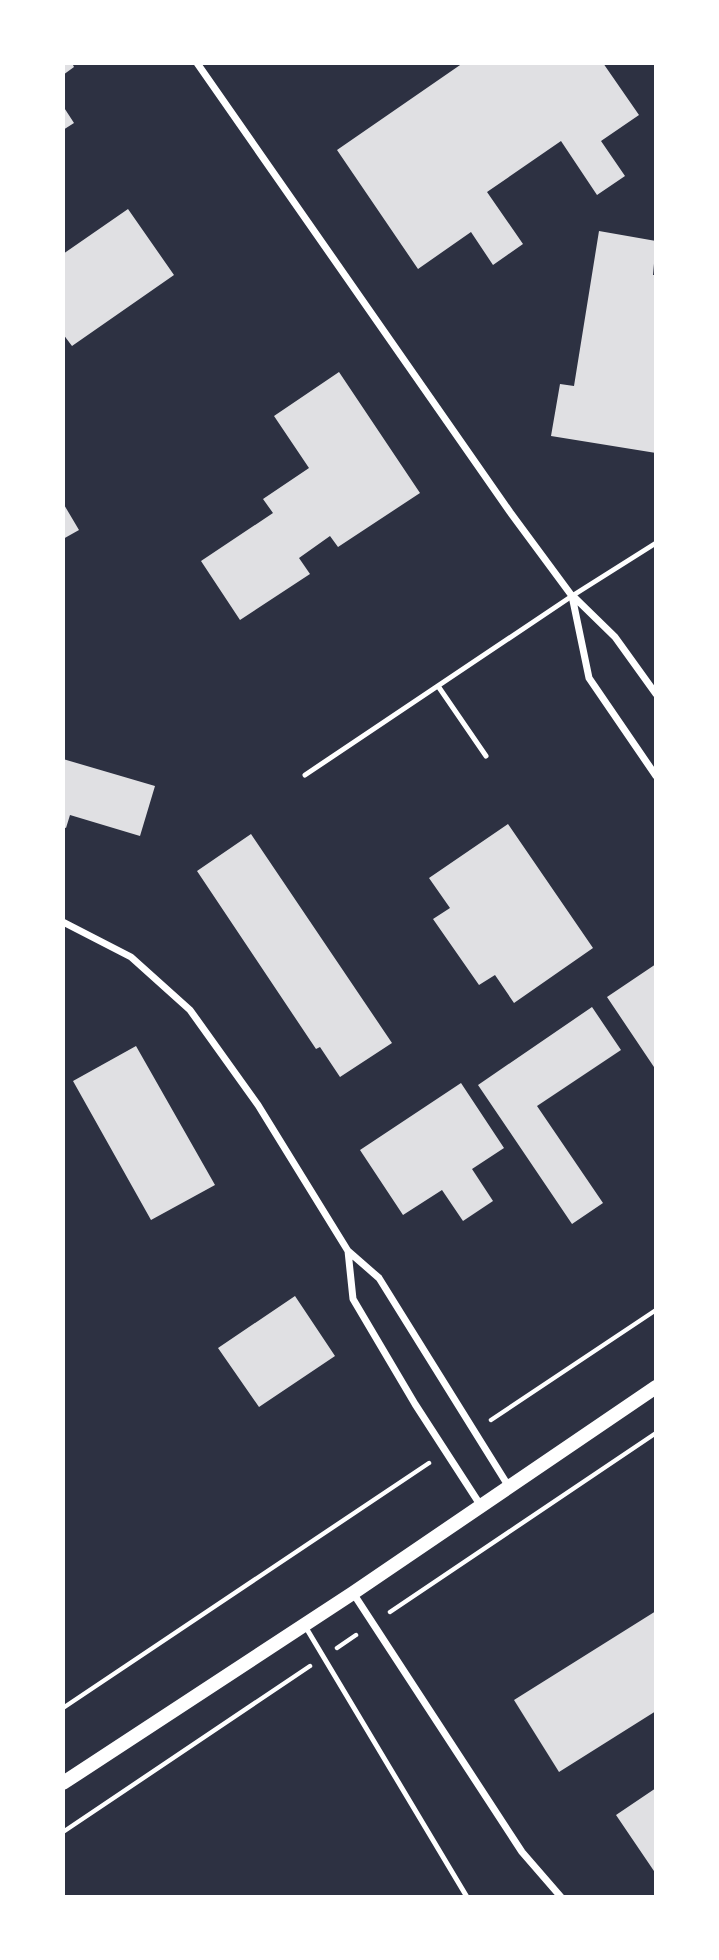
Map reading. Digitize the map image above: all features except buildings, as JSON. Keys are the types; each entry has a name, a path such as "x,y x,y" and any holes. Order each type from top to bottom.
{"main road":[{"path":"63,1783 353,1593 656,1387"}],"street":[{"path":"197,63 510,512 572,596 615,637 656,694"},
{"path":"572,596 589,678 656,776"},
{"path":"63,922 131,957 190,1010 258,1105 348,1251 379,1278 509,1487"},
{"path":"348,1251 353,1299 415,1405 481,1506"},
{"path":"353,1593 522,1852 561,1897"}],"lane":[{"path":"305,775 572,596 656,543"},
{"path":"438,686 486,756"},
{"path":"304,1624 467,1897"}],"path":[{"path":"474,1431 656,1310"},
{"path":"63,1708 446,1452"}]}
